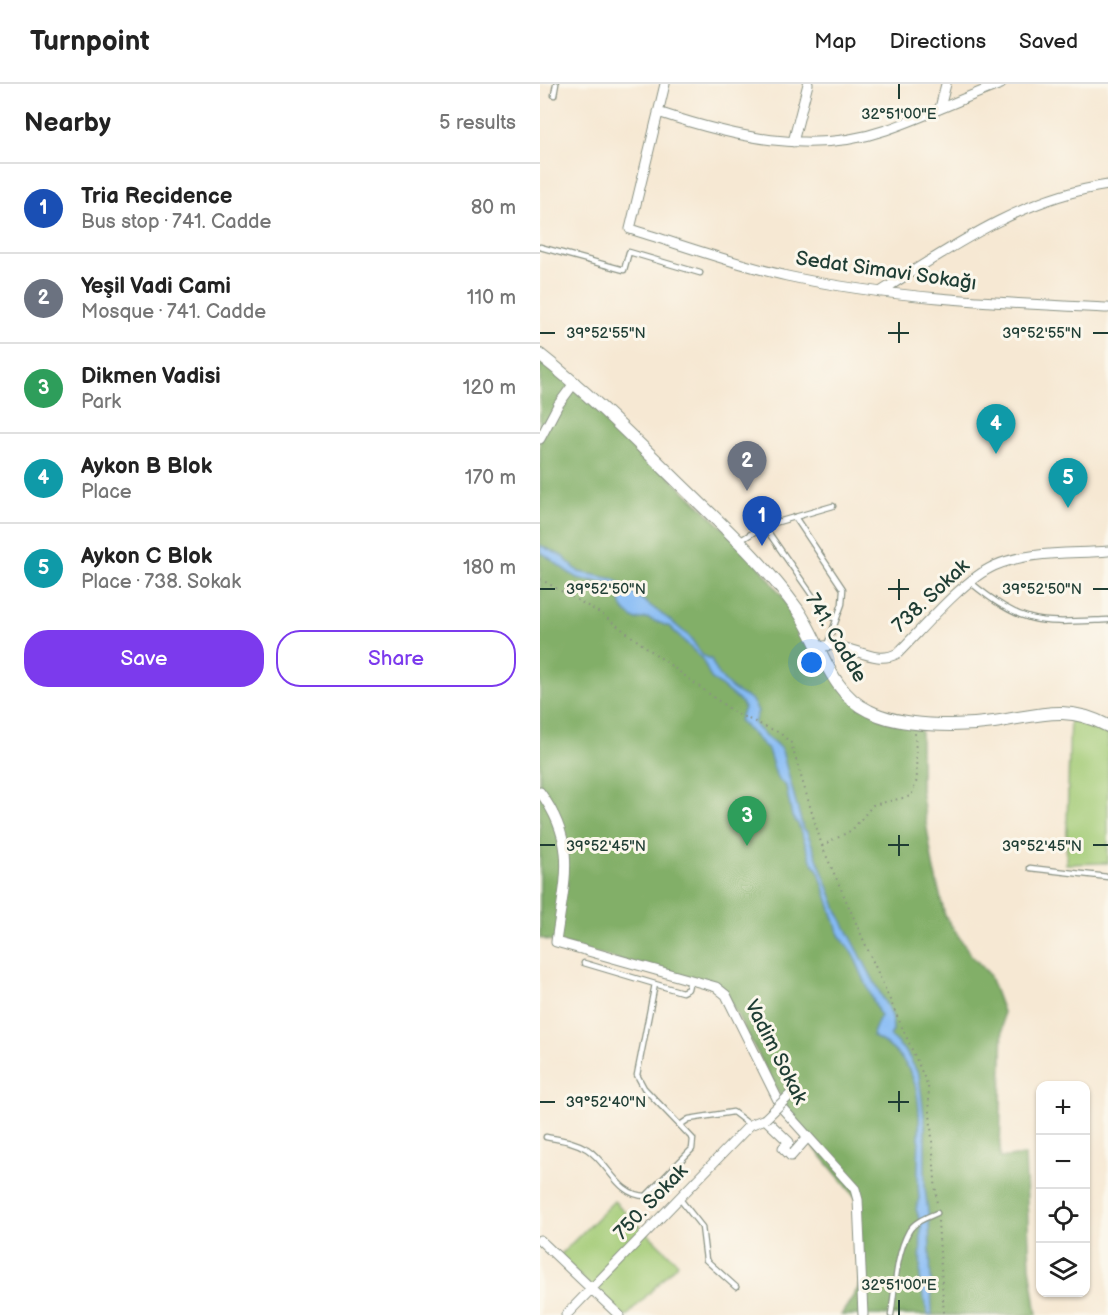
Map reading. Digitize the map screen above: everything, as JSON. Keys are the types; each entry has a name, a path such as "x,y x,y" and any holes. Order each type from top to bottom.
{"street":[{"path":"665,84 658,112 729,133 793,142 867,135 885,131 1001,84"},
{"path":"793,142 808,84"},
{"path":"940,108 946,84"},
{"name":"Sedat Simavi Sokağı","path":"658,112 630,229 787,276 880,292 985,302 1108,308"},
{"path":"880,292 1013,214 1064,194 1108,185"},
{"name":"741. Cadde","path":"540,354 575,382 739,542 786,594 823,647 839,685 859,706 881,716 915,722 973,724 1046,712 1082,714 1108,726"},
{"path":"540,439 558,405 575,382"},
{"name":"738. Sokak","path":"823,647 850,649 875,658 893,656 983,571 1003,562 1108,552"},
{"name":"Vadim Sokak","path":"540,792 554,811 562,832 567,859 556,942 716,987 726,995 782,1108 855,1189 858,1200 863,1315"},
{"path":"794,1091 765,1119 789,1142 783,1148 791,1156 807,1138"},
{"name":"750. Sokak","path":"566,1315 750,1125 765,1119"},
{"path":"540,1240 619,1315"}],"lane":[{"path":"554,95 556,84"},
{"path":"540,247 624,270 629,252 700,273"},
{"path":"739,542 764,526 833,506"},
{"path":"795,517 843,589 843,600 823,647"},
{"path":"764,526 778,550 825,614 836,619"},
{"path":"970,582 995,603 1029,619 1053,622 1108,620"},
{"path":"1030,868 1108,877"},
{"path":"584,963 682,992 688,989 690,980"},
{"path":"546,1137 572,1142 590,1150 628,1192 646,1196 692,1149 693,1139 644,1088 637,1075 655,984"},
{"path":"680,1125 689,1119 733,1112 750,1125"},
{"path":"680,1198 702,1227 706,1260 736,1287"},
{"path":"891,1315 902,1252 910,1230 917,1222 937,1213"}],"path":[{"path":"540,579 600,613 735,713 780,733 796,753 822,846 928,1086 944,1315"},
{"path":"822,846 852,830 873,806 911,796 917,780 915,722"}],"green space":[{"path":"540,355 749,552 818,644 859,706 921,722 921,790 933,866 945,916 971,955 989,974 1003,1012 1000,1158 1025,1155 1030,1266 1037,1315 841,1315 861,1284 858,1200 796,1126 733,1007 716,987 540,938"},
{"path":"1070,713 1108,726 1108,863 1066,864"},
{"path":"614,1201 678,1263 628,1315 619,1315 559,1256"}],"water":[{"path":"540,545 562,556 579,572 614,579 690,637 702,655 711,659 726,684 751,699 758,711 754,723 756,727 782,751 803,828 807,832 838,912 892,1016 893,1031 890,1036 906,1052 919,1075 925,1125 925,1188 929,1220 932,1315 928,1315 920,1282 921,1224 916,1209 919,1198 919,1107 915,1086 907,1067 894,1050 872,1036 880,1016 853,954 839,935 819,872 811,860 798,824 792,817 786,786 777,778 768,750 739,720 744,708 742,703 711,678 702,659 670,627 647,618 636,620 622,607 618,589 609,583 581,579 571,574 540,552"}],"place":[{"name":"Aykon B Blok","path":"996,454"},
{"name":"Yeşil Vadi Cami","path":"747,491"},
{"name":"Aykon C Blok","path":"1068,508"},
{"name":"Tria Recidence","path":"762,546"},
{"name":"Dikmen Vadisi","path":"747,846"}]}
